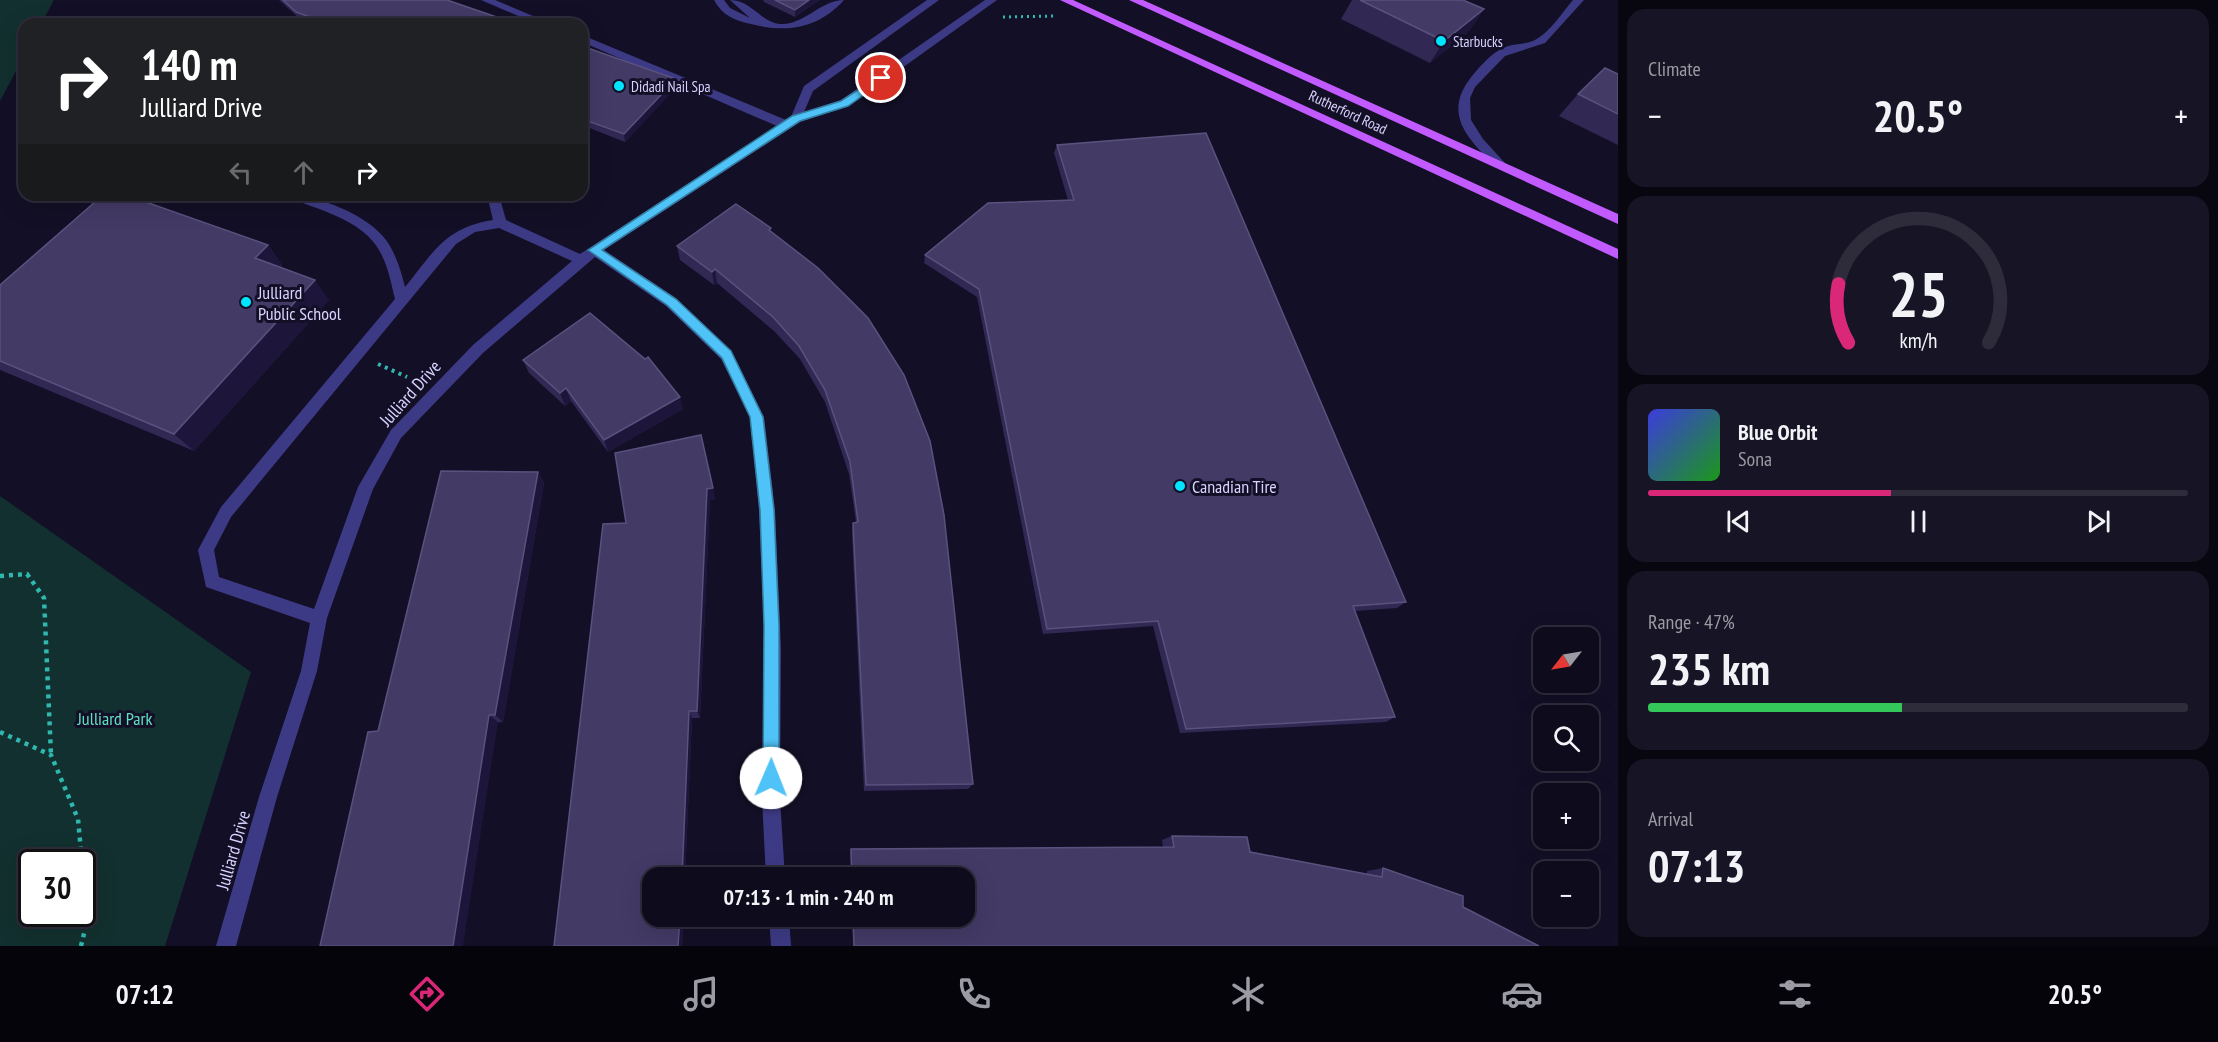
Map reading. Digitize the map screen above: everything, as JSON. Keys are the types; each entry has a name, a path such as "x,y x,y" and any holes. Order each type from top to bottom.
{"main road":[{"name":"Rutherford Road","path":"1065,0 1618,254"},
{"name":"Rutherford Road","path":"1134,0 1499,163 1618,219"}],"street":[{"path":"486,0 532,18"},
{"path":"719,0 721,6 745,21 795,25 807,22 839,0"},
{"path":"735,0 767,24"},
{"path":"588,40 791,122 808,89 934,0"},
{"name":"Julliard Drive","path":"226,946 268,797 309,671 319,618 366,487 396,434 478,349 587,255 791,122 845,103 992,0"},
{"path":"1499,163 1480,144 1465,123 1461,104 1466,87 1494,58 1510,49 1539,42 1580,0"},
{"path":"307,201 368,228 382,243 390,260 402,302"},
{"path":"494,201 500,223"},
{"path":"319,618 212,582 206,550 226,512 358,356 451,241 472,228 500,223 587,255 671,302 726,355 756,417 767,510 771,615 771,799 775,867"},
{"path":"779,927 781,946"}],"path":[{"path":"1000,18 1063,15"},
{"path":"358,356 407,377"},
{"path":"0,576 27,574 45,598 51,755 78,819 81,849"},
{"path":"0,732 51,755"},
{"path":"81,946 86,927"}],"green space":[{"path":"0,0 54,0 44,18 18,18 18,67 0,101"},
{"name":"Julliard Park","path":"0,496 251,672 165,946 0,946"}],"building":[{"path":"283,0 447,0 500,18 312,18 296,12"},
{"path":"775,0 809,0 795,10"},
{"path":"1360,0 1463,0 1484,9 1444,41"},
{"path":"588,48 676,79 624,134 588,121"},
{"path":"1605,68 1618,74 1618,114 1578,94"},
{"name":"Canadian Tire","path":"1206,133 1406,602 1353,606 1395,717 1186,729 1158,621 1047,629 979,289 925,255 988,203 1074,200 1057,145"},
{"path":"96,201 143,201 268,245 255,258 315,280 174,434 0,361 0,285"},
{"path":"736,204 771,228 769,230 818,268 868,318 904,375 930,441 944,515 973,784 866,785 853,523 858,522 850,462 825,390 799,346 773,317 715,269 712,272 677,246"},
{"path":"590,313 645,359 648,357 680,397 604,440 566,388 560,393 523,360"},
{"path":"701,435 713,488 707,489 697,711 689,711 682,867 642,867 642,927 679,927 678,946 554,946 603,524 626,523 615,453"},
{"path":"441,471 538,472 495,715 489,715 453,946 320,946 368,732 378,731"},
{"path":"1172,836 1247,837 1250,852 1382,877 1383,868 1463,896 1463,907 1539,946 854,946 853,927 975,927 975,867 852,867 851,849 1174,847"}],"place":[{"name":"Starbucks","path":"1441,41"},
{"name":"Didadi Nail Spa","path":"619,86"},
{"name":"Julliard Public School","path":"246,302"},
{"name":"Canadian Tire","path":"1180,486"}],"route":[{"path":"771,778 772,626 767,510 756,417 726,355 671,302 594,250 796,119 845,103 881,78"}]}
